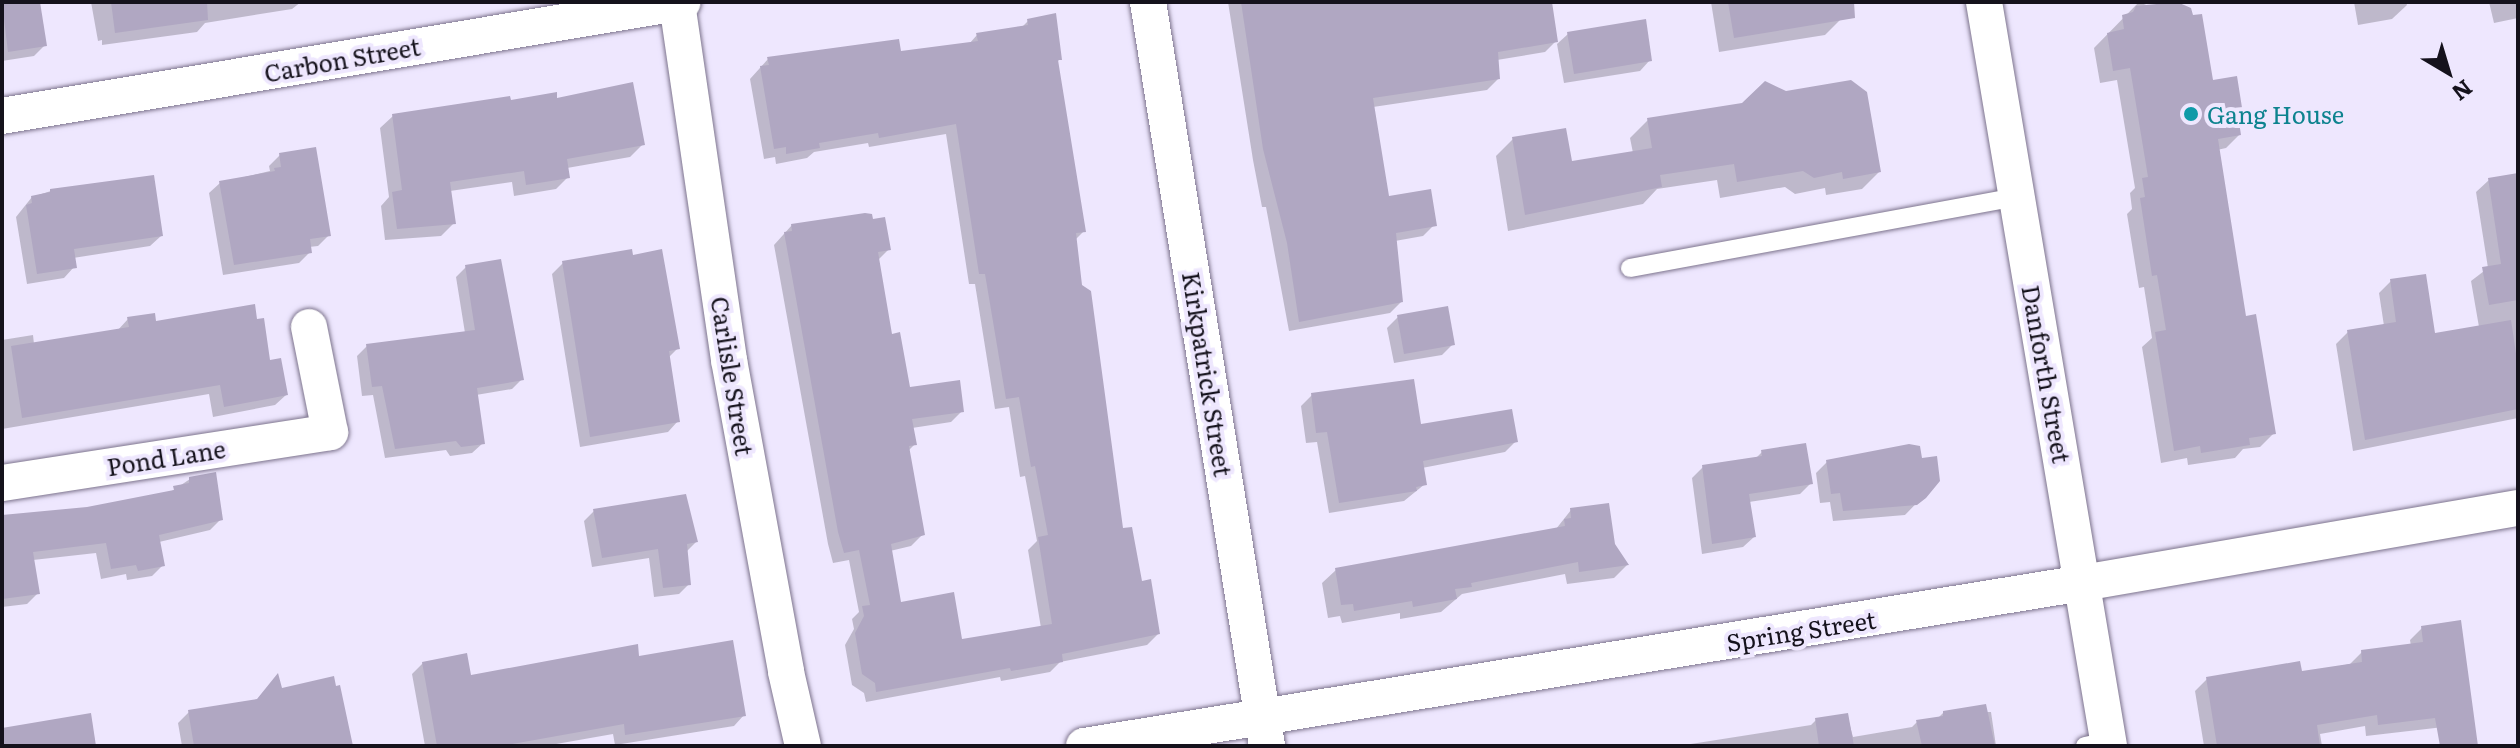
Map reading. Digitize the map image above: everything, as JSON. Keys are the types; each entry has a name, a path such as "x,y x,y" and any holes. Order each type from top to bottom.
{"street":[{"name":"Carbon Street","path":"2,116 683,2"},
{"name":"Kirkpatrick Street","path":"1148,2 1265,732"},
{"name":"Danforth Street","path":"1984,2 2083,583 2101,744"},
{"name":"Carlisle Street","path":"677,3 729,360 786,672 803,746"},
{"name":"Pond Lane","path":"2,483 330,432 309,327"},
{"name":"Spring Street","path":"1084,746 1265,732 2083,583 2518,508"}],"lane":[{"path":"1630,268 2017,197"}],"building":[{"path":"2,2 40,2 47,46 8,52"},
{"path":"111,2 207,2 208,20 115,33"},
{"path":"1241,2 1552,2 1558,42 1498,52 1500,79 1373,98 1389,196 1431,189 1437,226 1396,233 1403,302 1299,322 1287,243 1263,149"},
{"path":"1728,2 1854,2 1855,18 1734,38"},
{"path":"2177,2 2191,8 2193,15 2202,14 2213,80 2237,76 2243,114 2238,115 2241,135 2218,139 2246,316 2256,314 2276,434 2249,438 2250,445 2201,453 2200,446 2174,451 2155,332 2166,330 2157,275 2152,276 2140,198 2145,197 2142,178 2148,177 2130,68 2113,71 2107,33 2124,29 2122,15 2133,12 2136,6"},
{"path":"1056,13 1062,60 1058,60 1086,232 1076,233 1082,285 1091,291 1123,528 1132,527 1142,581 1151,579 1160,634 1062,654 1063,662 1011,671 1010,668 876,692 875,683 862,674 855,633 864,616 862,606 870,605 859,550 844,553 838,532 784,232 792,231 791,224 865,213 872,214 873,219 885,217 891,250 878,252 892,334 900,332 910,387 960,380 964,412 912,419 917,445 909,446 925,535 891,544 901,602 954,592 962,639 1052,624 1038,537 1048,535 1035,466 1031,467 1019,397 1006,399 985,274 979,274 956,124 879,138 878,133 819,143 820,148 786,154 786,147 774,149 760,66 769,65 767,57 899,39 901,51 978,41 976,33 1028,25 1027,19"},
{"path":"1646,19 1652,61 1574,74 1567,32"},
{"path":"1851,80 1867,92 1881,172 1843,179 1842,172 1814,178 1803,171 1737,182 1734,164 1660,175 1662,187 1525,215 1512,137 1566,128 1572,161 1652,148 1647,118 1742,103 1765,81 1786,91"},
{"path":"633,82 645,145 567,159 570,178 526,185 524,171 450,182 456,224 397,229 392,192 402,190 392,114 510,96 511,100 557,92 557,98"},
{"path":"316,147 331,236 310,239 312,253 234,265 219,181 275,171 274,168 281,167 279,153"},
{"path":"2518,173 2518,300 2489,305 2482,267 2501,264 2488,178"},
{"path":"154,175 163,236 74,249 77,268 37,274 26,205 32,203 31,196 50,192 50,189"},
{"path":"632,249 633,255 662,249 680,349 669,351 680,422 590,437 562,261"},
{"path":"501,259 524,380 477,388 485,444 461,447 456,441 395,449 382,386 372,387 366,344 475,330 465,265"},
{"path":"2426,274 2435,333 2511,320 2518,367 2518,409 2365,440 2347,330 2396,322 2390,279"},
{"path":"255,304 257,319 264,318 270,360 281,358 288,395 224,407 220,385 22,418 11,346 129,327 127,317 155,313 156,321"},
{"path":"1448,306 1455,345 1404,354 1397,315"},
{"path":"1414,379 1421,424 1512,409 1518,442 1423,461 1427,485 1416,487 1417,491 1339,503 1327,432 1316,433 1311,393"},
{"path":"1806,443 1813,484 1749,494 1756,537 1712,544 1702,465 1762,456 1761,450"},
{"path":"1909,444 1920,446 1922,458 1937,456 1940,481 1926,498 1917,505 1843,511 1840,493 1831,494 1826,460"},
{"path":"216,472 223,520 159,535 165,566 138,571 136,565 111,569 106,543 33,552 40,594 2,599 2,515 87,507 174,490 173,486 189,483 189,477"},
{"path":"686,494 698,542 687,544 691,585 663,588 658,549 602,558 593,509"},
{"path":"1609,503 1615,544 1629,565 1579,572 1578,562 1471,583 1472,587 1455,589 1457,599 1413,607 1412,601 1354,611 1353,604 1341,605 1335,568 1565,526 1564,519 1571,518 1570,508"},
{"path":"2461,620 2478,746 2440,746 2435,718 2378,725 2377,715 2317,725 2320,746 2217,746 2206,677 2300,661 2302,671 2362,662 2361,650 2423,642 2421,626"},
{"path":"733,640 746,716 625,735 624,724 501,746 437,746 422,662 467,653 471,675 638,644 639,656"},
{"path":"278,673 282,688 334,676 336,686 340,685 353,746 194,746 188,710 257,699"},
{"path":"1986,704 1995,746 1922,746 1916,720 1943,716 1943,711"},
{"path":"91,713 96,746 2,746 2,728"},
{"path":"1848,713 1854,746 1819,746 1815,718"}],"place":[{"name":"Gang House","path":"2191,114"}]}
